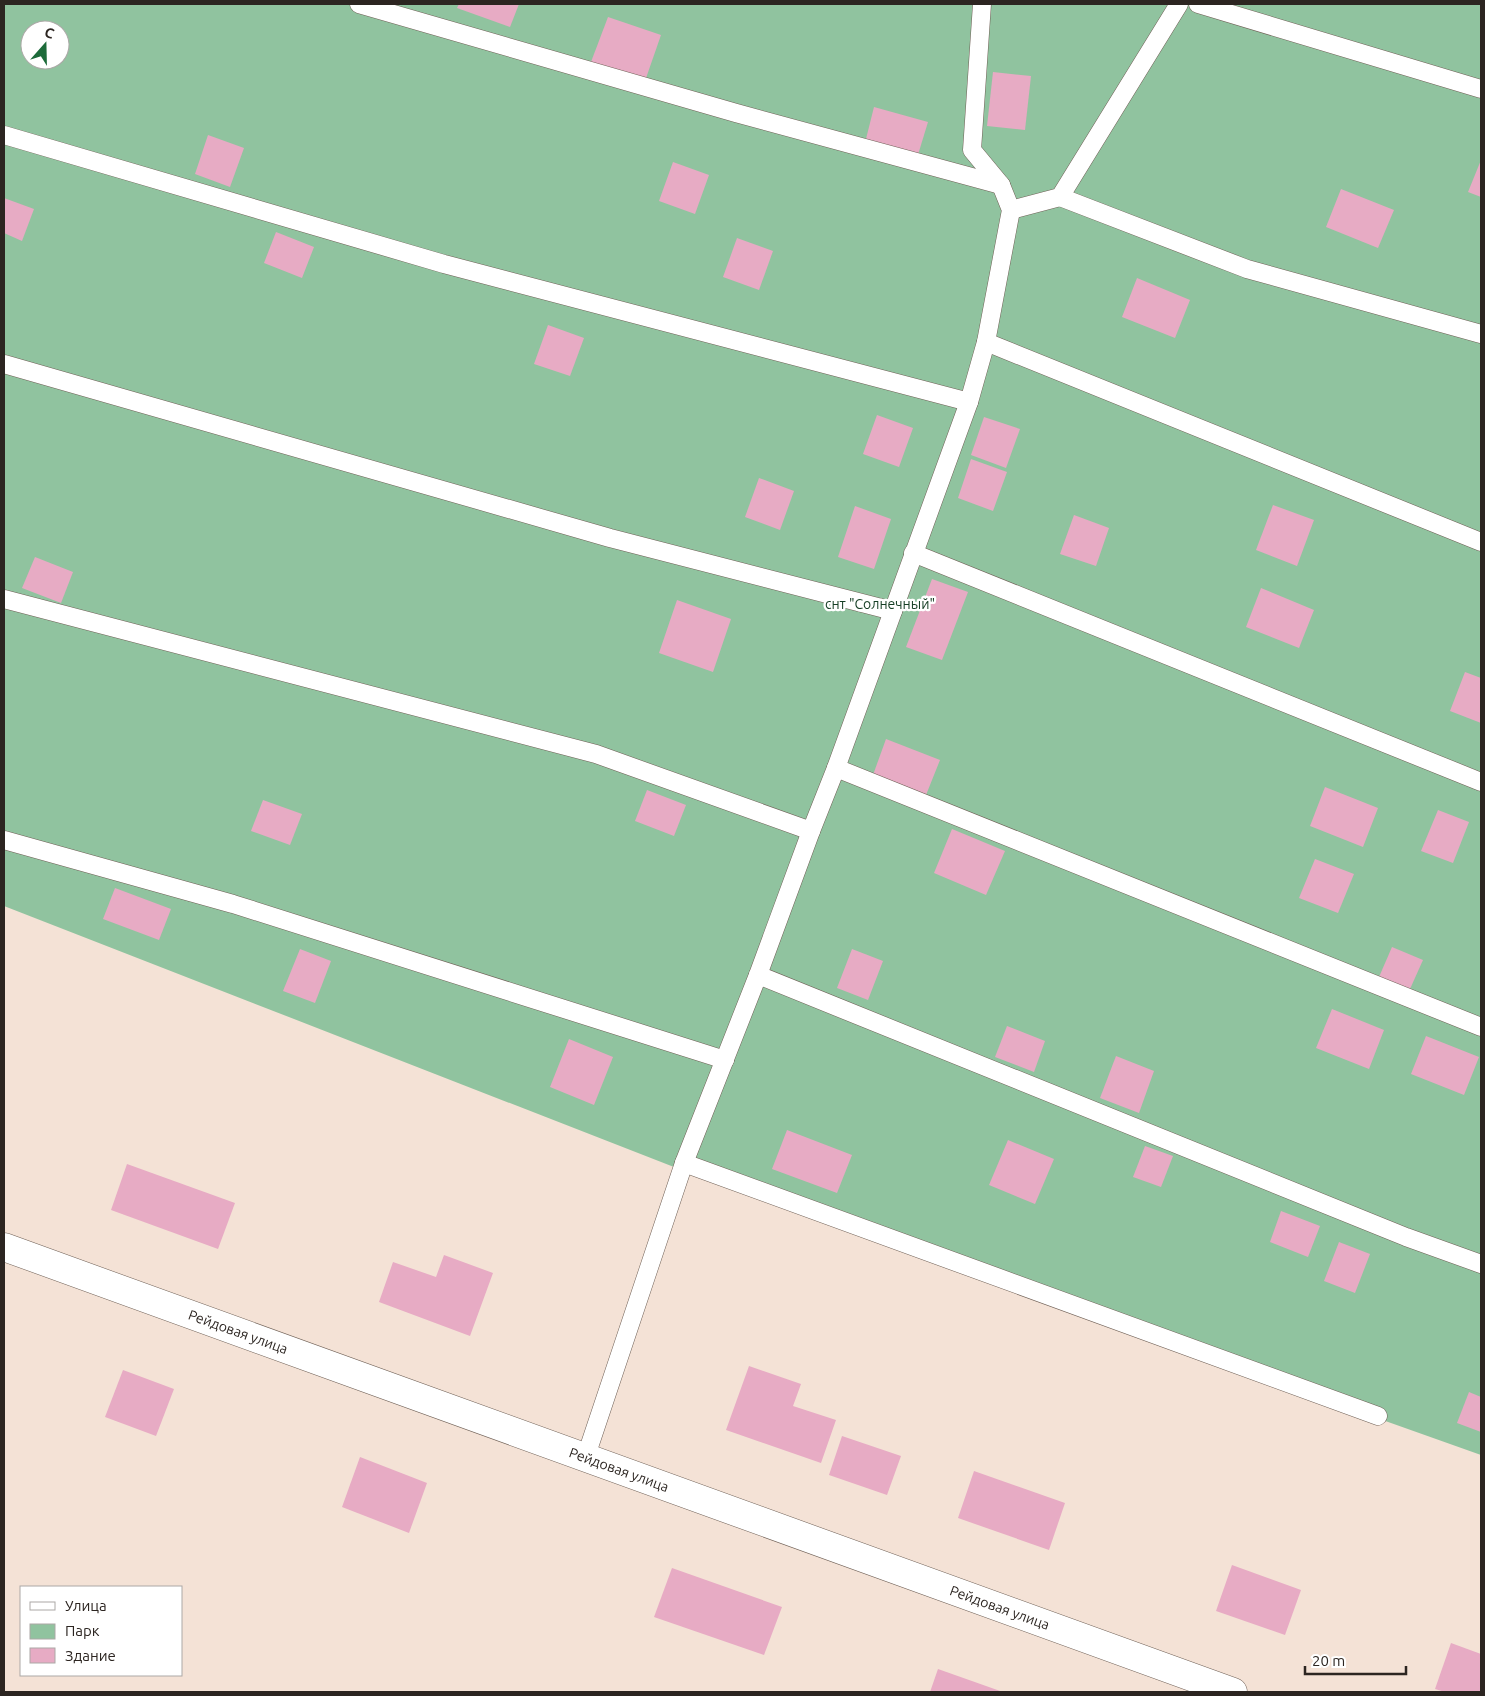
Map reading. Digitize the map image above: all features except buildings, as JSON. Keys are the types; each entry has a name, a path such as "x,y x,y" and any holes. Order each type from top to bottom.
{"street":[{"name":"Рейдовая улица","path":"4,1247 585,1459 1234,1692"}],"lane":[{"path":"359,4 736,113 1001,185"},
{"path":"585,1459 684,1163 758,975 810,831 836,768 969,402 986,342 1011,210 1001,185 972,150 982,4"},
{"path":"1060,197 1179,4"},
{"path":"1198,4 1481,89"},
{"path":"4,135 444,264 969,402"},
{"path":"1011,210 1060,197 1246,269 1481,334"},
{"path":"986,342 1481,542"},
{"path":"4,364 610,538 893,611"},
{"path":"913,553 1481,782"},
{"path":"4,599 596,754 810,831"},
{"path":"836,768 1481,1027"},
{"path":"4,840 233,904 725,1060"},
{"path":"758,975 1406,1237 1481,1264"},
{"path":"684,1163 1378,1416"}],"green space":[{"name":"снт \"Солнечный\"","path":"4,4 1481,4 1481,1455 697,1176 4,906"}]}
